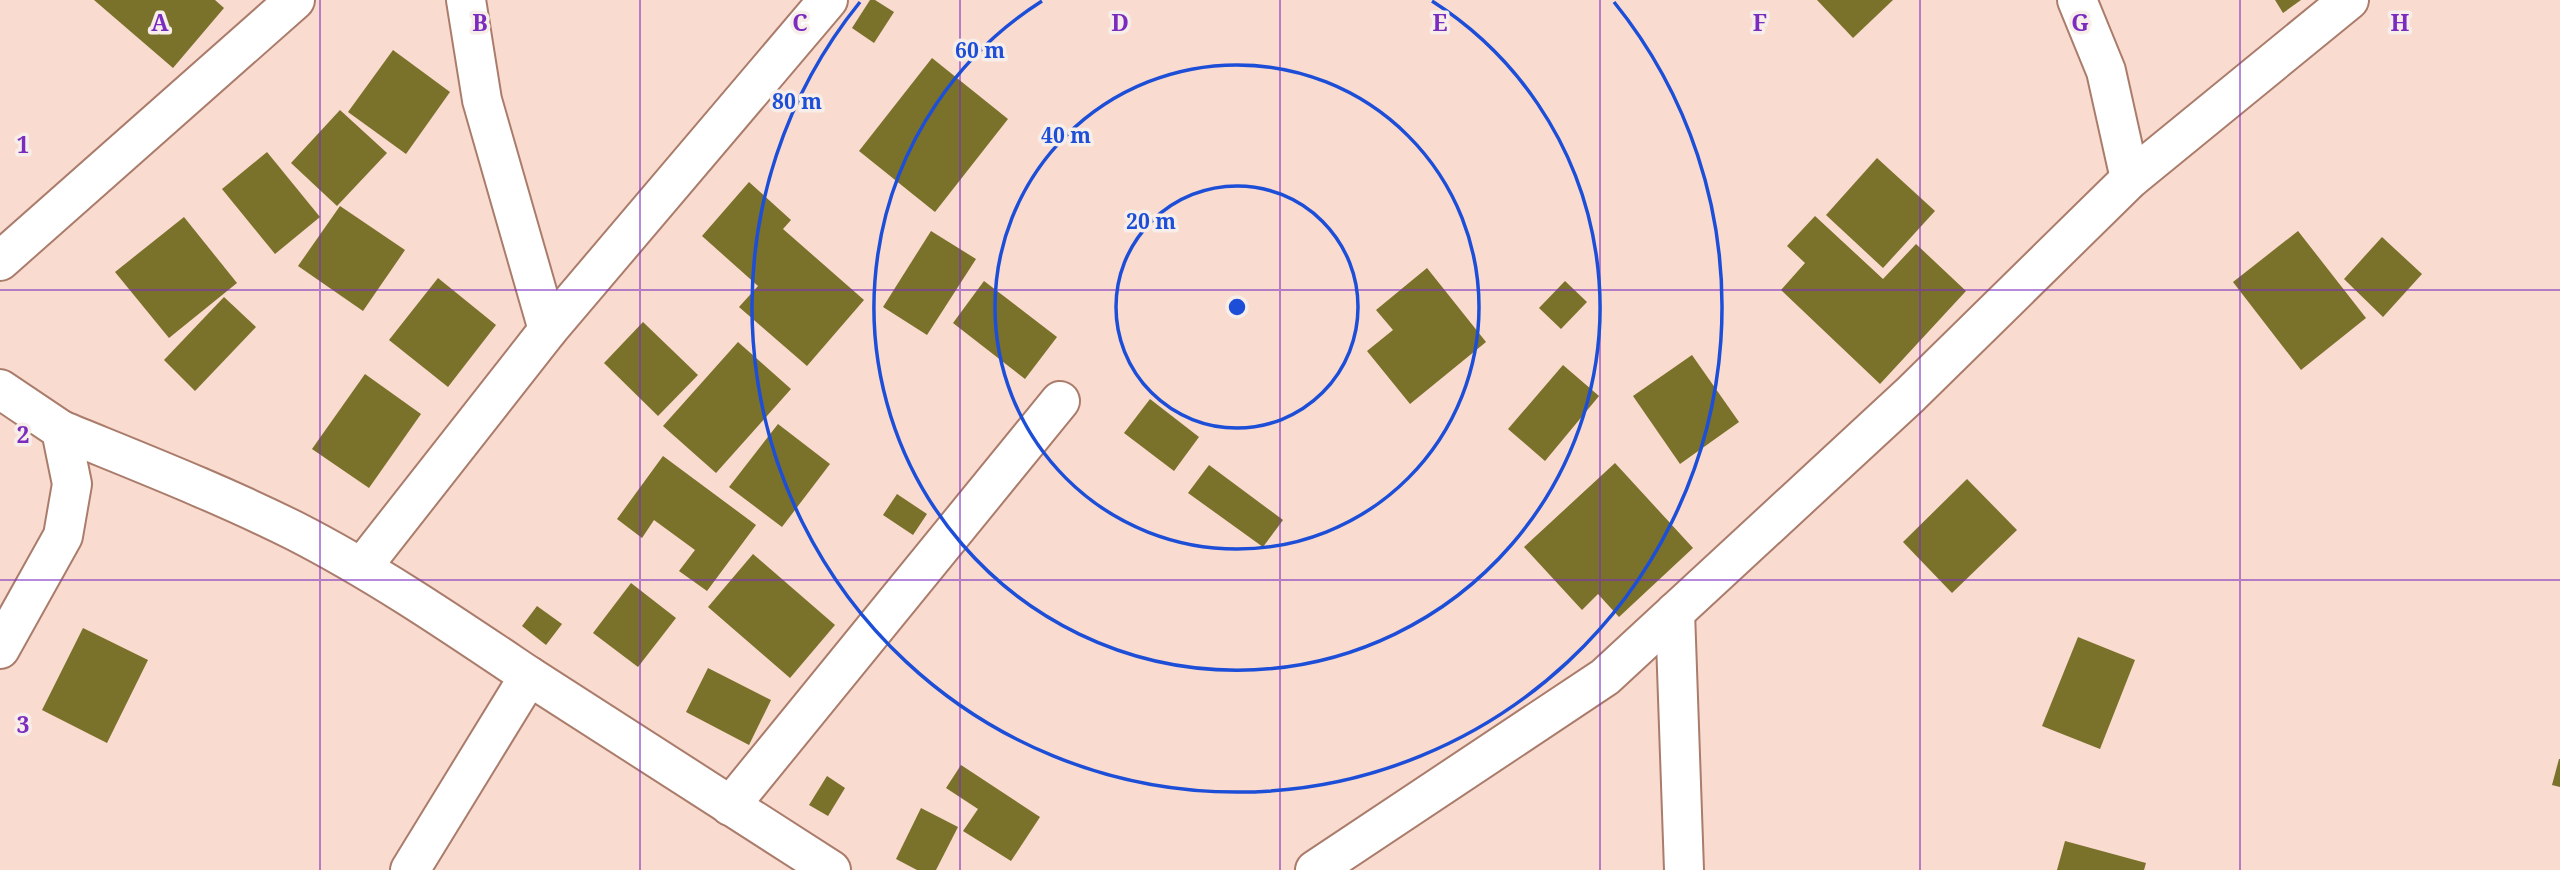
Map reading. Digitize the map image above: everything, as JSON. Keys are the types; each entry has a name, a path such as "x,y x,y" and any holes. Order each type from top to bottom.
{"street":[{"path":"0,261 295,0"},
{"path":"466,0 482,100 548,330"},
{"path":"362,567 548,330 828,0"},
{"path":"2077,0 2106,71 2130,179"},
{"path":"1315,870 1605,677 1910,396 2130,179 2349,0"},
{"path":"0,389 61,430 212,493 294,531 362,567 831,870"},
{"path":"730,806 1060,401"},
{"path":"0,649 63,536 72,484 61,430"},
{"path":"1675,612 1684,870"},
{"path":"410,870 529,676"}],"building":[{"path":"94,0 215,0 224,8 173,68"},
{"path":"870,0 875,0 894,12 874,43 852,28"},
{"path":"1817,0 1893,0 1853,38"},
{"path":"2275,0 2301,0 2283,13"},
{"path":"393,50 450,92 406,154 348,112"},
{"path":"932,58 1008,119 935,212 859,151"},
{"path":"340,110 387,153 337,206 291,163"},
{"path":"267,152 320,217 275,254 222,189"},
{"path":"1877,158 1935,211 1883,268 1826,215"},
{"path":"749,182 791,220 783,229 864,300 807,366 739,307 758,286 702,236"},
{"path":"340,206 405,250 363,311 298,266"},
{"path":"1815,216 1883,279 1916,244 1966,291 1880,384 1781,290 1805,263 1787,246"},
{"path":"184,217 237,283 169,338 115,272"},
{"path":"931,231 976,259 927,335 883,307"},
{"path":"2298,231 2366,318 2301,370 2233,282"},
{"path":"2382,237 2422,274 2383,317 2344,279"},
{"path":"1427,268 1486,342 1410,404 1367,351 1393,330 1376,310"},
{"path":"438,278 496,325 448,387 389,340"},
{"path":"984,281 1057,337 1025,379 953,323"},
{"path":"1565,281 1587,302 1561,329 1539,308"},
{"path":"224,297 256,327 195,391 164,360"},
{"path":"643,322 698,375 658,416 604,363"},
{"path":"738,342 791,389 716,473 663,426"},
{"path":"1692,355 1739,422 1680,464 1633,396"},
{"path":"1563,365 1599,396 1545,461 1508,429"},
{"path":"365,374 421,414 369,488 312,449"},
{"path":"1150,399 1199,437 1174,471 1124,433"},
{"path":"778,424 830,464 782,527 729,487"},
{"path":"663,456 756,525 707,591 679,571 695,550 654,520 642,538 617,519"},
{"path":"1615,463 1693,548 1619,617 1598,594 1582,610 1524,547"},
{"path":"1209,465 1283,520 1263,547 1188,493"},
{"path":"1967,479 2017,530 1952,593 1903,542"},
{"path":"897,494 927,514 913,535 883,515"},
{"path":"753,554 835,625 790,678 708,607"},
{"path":"631,583 676,618 638,667 593,633"},
{"path":"537,606 562,624 546,645 522,626"},
{"path":"83,628 148,660 107,743 42,710"},
{"path":"2078,637 2135,660 2100,749 2042,726"},
{"path":"708,668 771,700 749,745 686,712"},
{"path":"2560,759 2560,787 2552,785"},
{"path":"961,765 1040,817 1011,861 963,831 978,809 946,788"},
{"path":"827,776 845,788 828,816 809,805"},
{"path":"921,808 958,827 936,870 917,870 896,859"},
{"path":"2065,841 2146,863 2144,870 2057,870"}]}
